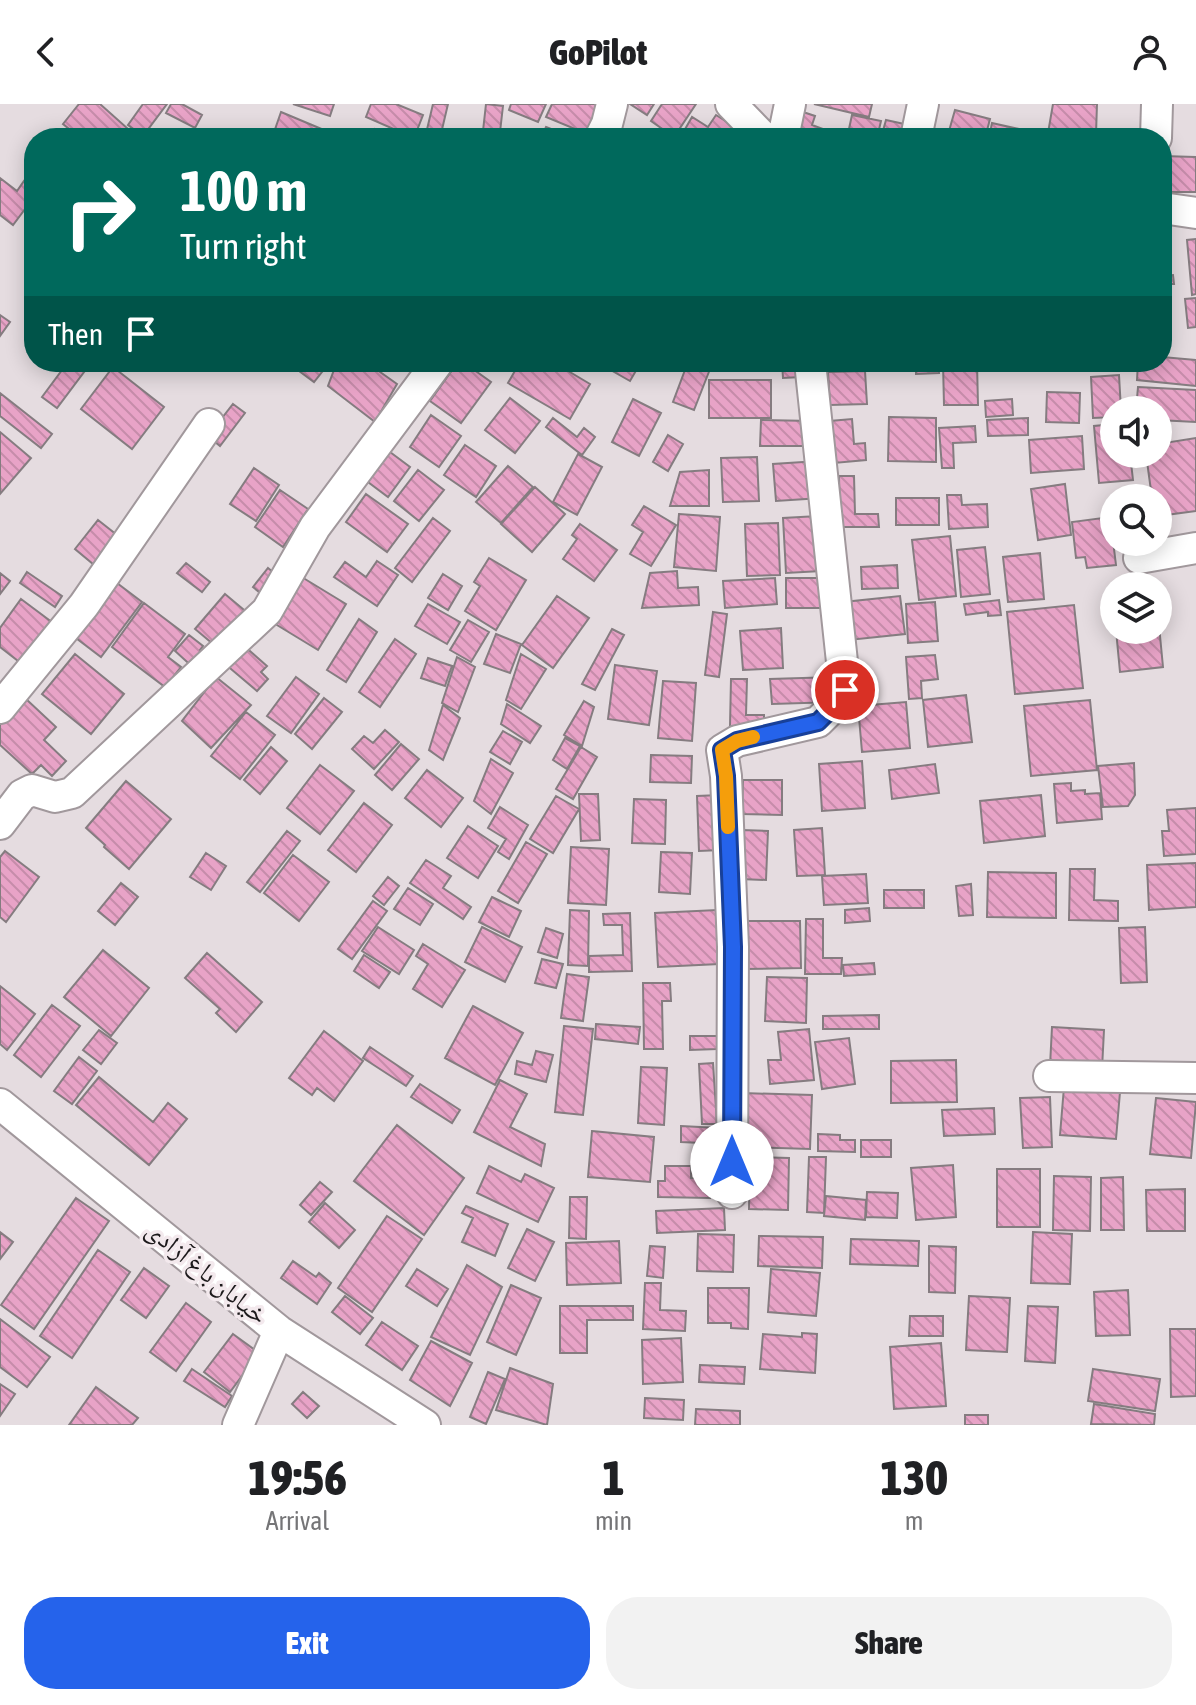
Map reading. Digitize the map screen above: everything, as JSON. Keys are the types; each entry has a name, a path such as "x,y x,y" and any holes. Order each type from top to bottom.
{"street":[{"path":"605,128 612,104"},
{"path":"731,104 754,128"},
{"path":"785,128 790,104"},
{"path":"918,128 923,104"},
{"path":"1156,128 1157,104"},
{"path":"1172,209 1196,213"},
{"path":"0,824 22,795 32,790 55,797 72,793 267,611 315,527 431,372"},
{"path":"732,1193 733,947 726,776 722,750 737,741 818,722 845,690 811,372"},
{"path":"0,708 84,605 209,424"},
{"path":"1139,558 1196,548"},
{"path":"1049,1076 1196,1078"},
{"name":"خیابان باغ آزادی","path":"3,1112 279,1331 425,1425"},
{"path":"238,1425 279,1331"}],"building":[{"path":"79,104 100,104 127,128 68,128 63,124"},
{"path":"143,104 167,104 149,128 128,125"},
{"path":"171,104 182,104 202,115 195,128 166,113"},
{"path":"293,104 334,104 330,116"},
{"path":"371,104 396,104 423,115 418,128 391,128 366,117"},
{"path":"433,104 448,104 442,128 427,128"},
{"path":"486,104 503,106 500,128 483,128"},
{"path":"511,104 546,104 538,122 509,110"},
{"path":"552,104 599,105 589,128 573,128 546,117"},
{"path":"630,104 654,104 647,115"},
{"path":"662,104 696,104 680,128 661,128 651,121"},
{"path":"814,104 872,104 869,117"},
{"path":"1053,104 1097,104 1096,128 1049,128"},
{"path":"797,110 815,116 812,125 820,128 795,128"},
{"path":"955,110 990,119 988,128 950,128"},
{"path":"281,112 319,128 275,128"},
{"path":"716,115 735,127 686,128 692,117 708,127"},
{"path":"852,115 881,121 879,128 849,128"},
{"path":"886,120 909,125 908,128 884,128"},
{"path":"992,123 1014,128 991,128"},
{"path":"1172,156 1196,157 1196,192 1172,192"},
{"path":"0,178 17,191 24,181 24,210 13,225 0,215"},
{"path":"1196,239 1196,294 1192,295 1187,240"},
{"path":"1196,298 1196,327 1188,328 1185,299"},
{"path":"0,315 10,322 0,336"},
{"path":"1172,358 1196,360 1196,386 1137,380 1137,372 1172,372"},
{"path":"61,372 84,372 57,408 42,397"},
{"path":"109,372 119,372 164,407 132,449 81,409"},
{"path":"300,372 322,372 314,382"},
{"path":"333,372 380,372 397,384 375,422 328,386"},
{"path":"451,372 477,372 491,382 461,423 430,401"},
{"path":"514,372 570,372 590,384 570,419 508,383"},
{"path":"614,372 635,372 630,381"},
{"path":"684,372 709,372 694,410 673,402"},
{"path":"783,372 801,372 801,377 783,378"},
{"path":"828,372 865,372 867,404 830,405"},
{"path":"943,372 977,372 978,405 944,405"},
{"path":"1119,375 1120,396 1100,396 1100,418 1093,418 1091,377"},
{"path":"709,380 771,380 771,418 709,418"},
{"path":"1138,387 1196,390 1196,422 1172,421 1172,396 1137,396"},
{"path":"1047,392 1080,393 1079,423 1046,422"},
{"path":"0,393 52,434 41,448 0,416"},
{"path":"510,398 540,421 515,453 485,430"},
{"path":"633,399 661,413 639,456 612,442"},
{"path":"1012,399 1013,415 986,417 985,401"},
{"path":"233,404 245,413 220,446 208,436"},
{"path":"431,415 461,436 439,467 410,447"},
{"path":"889,417 936,418 936,462 888,461"},
{"path":"553,418 577,437 584,428 595,437 582,455 546,427"},
{"path":"1028,418 1028,435 988,436 987,420"},
{"path":"852,419 854,444 865,443 866,460 834,463 830,421"},
{"path":"761,420 812,421 811,446 760,446"},
{"path":"1100,425 1100,468 1132,468 1133,480 1099,483 1094,426"},
{"path":"975,426 976,442 953,443 954,468 942,468 939,428"},
{"path":"0,432 31,458 0,494"},
{"path":"668,435 683,444 668,471 653,462"},
{"path":"1082,436 1084,469 1031,473 1029,440"},
{"path":"1196,438 1196,511 1172,514 1172,484 1150,484 1148,468 1172,468 1172,442"},
{"path":"465,445 496,466 476,497 444,475"},
{"path":"382,446 410,467 388,497 360,476"},
{"path":"578,454 602,467 577,515 553,502"},
{"path":"757,457 759,501 723,502 721,458"},
{"path":"818,461 821,498 776,501 773,464"},
{"path":"508,466 533,487 501,523 476,502"},
{"path":"254,468 279,485 256,521 230,504"},
{"path":"418,470 444,490 419,521 394,501"},
{"path":"709,470 709,506 670,506 680,472"},
{"path":"839,476 854,476 855,514 878,514 879,527 840,527"},
{"path":"1065,484 1071,535 1038,540 1031,489"},
{"path":"535,487 565,514 532,552 501,524"},
{"path":"280,490 308,509 283,547 255,527"},
{"path":"366,494 408,524 387,552 346,522"},
{"path":"947,495 961,495 962,505 987,504 988,527 949,529"},
{"path":"896,498 939,498 939,525 896,525"},
{"path":"644,506 676,525 651,566 630,554 643,532 632,525"},
{"path":"679,514 720,517 716,571 674,567"},
{"path":"818,516 821,571 786,573 783,518"},
{"path":"433,518 450,531 412,582 395,568"},
{"path":"1100,518 1100,556 1115,556 1116,565 1087,568 1085,557 1076,558 1072,522"},
{"path":"98,520 122,539 99,569 75,549"},
{"path":"778,523 780,575 747,576 745,524"},
{"path":"580,524 617,550 594,581 563,559 577,539 572,535"},
{"path":"950,536 956,596 919,600 912,540"},
{"path":"985,547 990,594 961,597 957,550"},
{"path":"1040,553 1044,599 1008,602 1003,557"},
{"path":"489,558 526,580 496,630 465,611 480,586 474,582"},
{"path":"377,561 398,575 377,606 334,577 345,562 366,577"},
{"path":"186,563 210,582 202,592 177,573"},
{"path":"897,565 898,588 862,589 861,567"},
{"path":"268,568 280,578 265,597 253,587"},
{"path":"677,571 678,588 698,587 699,605 642,608 650,573"},
{"path":"27,572 62,596 55,607 20,583"},
{"path":"0,573 10,581 0,594"},
{"path":"443,574 462,586 448,610 428,598"},
{"path":"300,576 346,604 318,650 272,622"},
{"path":"775,578 777,604 725,608 723,581"},
{"path":"786,578 824,578 825,608 786,608"},
{"path":"113,580 142,602 101,657 72,635"},
{"path":"225,594 249,614 219,649 195,629"},
{"path":"557,596 589,618 553,668 522,645"},
{"path":"900,596 905,634 849,640 844,602"},
{"path":"21,599 53,623 22,664 0,647 0,628"},
{"path":"999,600 1001,615 988,616 988,612 966,615 964,604"},
{"path":"935,602 938,641 908,643 906,604"},
{"path":"144,603 185,634 168,657 181,667 165,687 112,647"},
{"path":"428,604 460,622 447,644 415,626"},
{"path":"1074,605 1083,688 1015,694 1007,612"},
{"path":"713,612 727,614 719,677 705,675"},
{"path":"359,619 377,632 346,682 327,670"},
{"path":"468,620 489,632 471,662 450,650"},
{"path":"781,628 783,668 743,670 740,631"},
{"path":"612,629 624,635 595,690 582,684"},
{"path":"496,634 521,644 510,673 484,664"},
{"path":"189,635 203,646 200,650 207,657 196,670 175,651"},
{"path":"395,639 416,654 380,707 359,692"},
{"path":"242,644 267,666 261,672 268,679 257,691 225,664"},
{"path":"1117,644 1161,644 1163,667 1120,672"},
{"path":"75,654 124,694 91,734 42,694"},
{"path":"521,654 546,669 521,709 506,700"},
{"path":"935,655 938,679 921,681 922,698 909,699 906,657"},
{"path":"457,657 475,667 458,712 442,703"},
{"path":"428,658 452,666 445,686 421,678"},
{"path":"615,665 657,671 649,725 608,719"},
{"path":"216,677 251,705 211,748 182,721"},
{"path":"296,677 319,694 291,733 267,716"},
{"path":"835,677 836,702 772,704 770,679"},
{"path":"731,679 747,679 746,715 764,715 764,727 730,726"},
{"path":"663,681 696,683 692,741 658,738"},
{"path":"966,695 972,742 928,747 923,700"},
{"path":"324,698 342,712 312,749 295,734"},
{"path":"26,699 56,727 44,740 66,761 52,776 41,765 32,774 0,745 0,718"},
{"path":"1090,700 1097,770 1031,776 1024,706"},
{"path":"584,701 594,707 582,746 564,735"},
{"path":"906,702 910,748 862,752 858,706"},
{"path":"507,704 541,726 530,743 501,724"},
{"path":"443,705 460,718 443,760 429,750"},
{"path":"246,712 275,735 240,779 211,756"},
{"path":"385,730 399,742 374,769 352,749 364,736 373,743"},
{"path":"503,731 522,742 510,764 490,752"},
{"path":"565,738 580,746 567,769 553,760"},
{"path":"401,744 419,759 392,790 375,775"},
{"path":"271,747 287,761 260,794 244,780"},
{"path":"581,747 597,757 573,799 556,789"},
{"path":"651,755 692,756 691,783 650,782"},
{"path":"491,759 513,773 491,814 474,801"},
{"path":"862,761 865,808 822,811 819,764"},
{"path":"1134,763 1135,795 1128,806 1103,807 1098,766"},
{"path":"935,764 939,793 892,799 889,770"},
{"path":"320,765 354,791 320,834 287,808"},
{"path":"427,770 463,798 441,827 405,798"},
{"path":"743,780 782,780 782,815 742,814"},
{"path":"126,781 171,819 129,869 86,828"},
{"path":"1071,783 1071,791 1100,793 1102,819 1057,823 1054,784"},
{"path":"579,794 598,794 600,840 581,841"},
{"path":"720,795 721,850 699,851 697,796"},
{"path":"1041,795 1045,836 984,843 980,801"},
{"path":"556,796 579,809 553,853 530,839"},
{"path":"634,799 666,800 665,844 632,843"},
{"path":"364,803 392,825 356,872 328,850"},
{"path":"500,807 528,825 509,859 498,852 506,839 488,828"},
{"path":"1196,808 1196,854 1164,856 1162,831 1169,831 1167,810"},
{"path":"468,826 498,846 478,878 447,858"},
{"path":"822,828 825,875 797,876 794,830"},
{"path":"742,830 768,831 766,880 740,879"},
{"path":"287,831 300,841 260,892 247,882"},
{"path":"526,842 547,854 518,903 498,891"},
{"path":"571,847 609,849 606,905 568,903"},
{"path":"5,851 39,877 6,922 0,917 0,857"},
{"path":"661,852 692,853 690,894 659,892"},
{"path":"206,853 226,866 211,890 190,877"},
{"path":"293,855 329,882 299,921 264,893"},
{"path":"426,860 451,876 443,888 471,907 463,919 410,883"},
{"path":"1196,863 1196,907 1149,910 1147,865"},
{"path":"1070,869 1095,869 1094,900 1118,901 1118,921 1069,920"},
{"path":"988,872 1056,873 1056,918 987,917"},
{"path":"866,874 868,903 824,905 822,876"},
{"path":"388,877 399,886 384,905 373,896"},
{"path":"121,883 138,897 115,925 98,911"},
{"path":"971,884 973,915 959,916 956,886"},
{"path":"408,888 433,904 420,925 394,909"},
{"path":"884,890 924,890 924,908 884,908"},
{"path":"492,897 521,911 509,937 479,922"},
{"path":"373,901 387,911 352,959 338,949"},
{"path":"869,908 870,921 845,923 845,910"},
{"path":"570,910 589,911 588,966 568,965"},
{"path":"717,910 719,964 658,967 655,913"},
{"path":"630,913 632,971 589,972 589,956 623,955 622,925 604,925 603,914"},
{"path":"806,919 823,919 823,958 842,958 841,974 805,974"},
{"path":"744,921 800,921 801,968 745,969"},
{"path":"378,927 414,950 399,974 362,951"},
{"path":"482,927 522,947 505,982 465,962"},
{"path":"1145,927 1147,982 1121,983 1119,928"},
{"path":"546,928 563,934 557,958 538,952"},
{"path":"423,944 465,970 442,1007 413,989 428,964 416,956"},
{"path":"103,950 149,988 111,1036 64,997"},
{"path":"207,953 262,1002 236,1032 216,1013 220,1009 185,978"},
{"path":"364,955 390,972 379,988 354,971"},
{"path":"542,959 563,964 556,988 535,983"},
{"path":"874,963 875,974 844,976 843,965"},
{"path":"567,974 589,977 583,1021 561,1018"},
{"path":"767,977 807,978 806,1023 765,1021"},
{"path":"643,983 670,983 671,1001 662,1001 663,1049 644,1049"},
{"path":"0,986 35,1014 7,1050 0,1044"},
{"path":"52,1005 80,1026 41,1077 14,1055"},
{"path":"473,1006 523,1033 495,1085 445,1058"},
{"path":"879,1015 879,1029 823,1029 823,1016"},
{"path":"596,1024 640,1027 638,1044 595,1039"},
{"path":"564,1026 593,1029 583,1115 555,1112"},
{"path":"1052,1027 1104,1030 1102,1069 1050,1066"},
{"path":"809,1029 814,1080 770,1084 768,1060 781,1060 778,1032"},
{"path":"99,1030 117,1043 101,1064 83,1050"},
{"path":"324,1031 363,1061 334,1101 317,1088 312,1095 289,1078"},
{"path":"690,1036 717,1036 717,1049 690,1050"},
{"path":"849,1038 855,1084 822,1089 815,1042"},
{"path":"370,1047 413,1076 406,1086 363,1058"},
{"path":"536,1051 553,1055 546,1082 515,1074 517,1061 532,1065"},
{"path":"79,1057 97,1071 72,1104 54,1091"},
{"path":"956,1060 957,1102 891,1103 891,1061"},
{"path":"713,1063 717,1124 702,1124 699,1064"},
{"path":"641,1067 667,1068 664,1125 638,1123"},
{"path":"99,1077 153,1122 168,1103 187,1119 149,1165 76,1105"},
{"path":"500,1080 527,1094 510,1127 545,1144 541,1166 474,1132"},
{"path":"420,1084 460,1110 452,1123 411,1097"},
{"path":"1064,1087 1120,1092 1116,1139 1060,1135"},
{"path":"742,1093 812,1095 810,1149 741,1147"},
{"path":"1050,1097 1052,1147 1023,1148 1020,1098"},
{"path":"1156,1098 1196,1102 1191,1158 1150,1154"},
{"path":"994,1108 995,1134 944,1136 942,1110"},
{"path":"397,1125 464,1178 424,1235 354,1181"},
{"path":"681,1126 718,1128 717,1168 701,1167 702,1143 681,1142"},
{"path":"592,1131 654,1137 650,1182 588,1177"},
{"path":"818,1134 840,1135 840,1140 855,1140 855,1152 818,1151"},
{"path":"861,1140 891,1140 891,1157 861,1157"},
{"path":"750,1157 789,1158 788,1210 749,1209"},
{"path":"809,1157 826,1157 824,1213 807,1212"},
{"path":"953,1165 956,1217 916,1220 911,1168"},
{"path":"489,1166 521,1182 525,1174 554,1188 538,1222 477,1193"},
{"path":"665,1166 691,1166 691,1178 710,1179 710,1198 658,1197 658,1181 665,1181"},
{"path":"997,1169 1040,1169 1040,1227 997,1227"},
{"path":"1054,1176 1091,1177 1090,1231 1053,1230"},
{"path":"1123,1177 1124,1230 1101,1230 1101,1178"},
{"path":"320,1182 332,1192 311,1215 300,1205"},
{"path":"1185,1189 1185,1231 1147,1231 1146,1190"},
{"path":"867,1192 898,1193 897,1218 866,1217"},
{"path":"826,1196 866,1200 865,1220 824,1216"},
{"path":"570,1197 587,1197 586,1239 569,1238"},
{"path":"76,1198 109,1221 34,1329 1,1305"},
{"path":"325,1203 355,1230 339,1248 309,1222"},
{"path":"466,1206 508,1224 495,1256 462,1242 473,1218 462,1213"},
{"path":"724,1208 725,1230 657,1233 656,1211"},
{"path":"387,1216 422,1239 372,1312 338,1288"},
{"path":"527,1229 554,1242 535,1281 508,1268"},
{"path":"0,1232 13,1242 0,1259"},
{"path":"1033,1232 1072,1234 1070,1284 1031,1283"},
{"path":"698,1234 734,1235 733,1272 697,1271"},
{"path":"759,1236 823,1237 822,1268 758,1266"},
{"path":"851,1239 919,1241 918,1266 850,1264"},
{"path":"619,1241 621,1283 567,1285 566,1243"},
{"path":"650,1246 665,1247 663,1278 647,1276"},
{"path":"929,1246 956,1247 955,1293 929,1292"},
{"path":"98,1250 130,1272 72,1358 40,1336"},
{"path":"293,1261 316,1277 319,1273 331,1283 317,1304 281,1278"},
{"path":"467,1265 502,1287 470,1355 431,1337"},
{"path":"144,1268 169,1286 146,1318 121,1300"},
{"path":"417,1269 448,1289 437,1306 406,1286"},
{"path":"771,1269 820,1273 816,1316 768,1312"},
{"path":"645,1283 661,1283 660,1310 686,1311 685,1331 643,1329"},
{"path":"511,1285 541,1298 516,1355 487,1342"},
{"path":"708,1288 749,1288 748,1329 731,1328 731,1323 708,1323"},
{"path":"1128,1290 1130,1335 1096,1336 1094,1292"},
{"path":"345,1296 373,1318 360,1334 332,1312"},
{"path":"969,1296 1010,1298 1007,1352 966,1350"},
{"path":"186,1303 211,1322 176,1371 150,1352"},
{"path":"560,1306 633,1306 633,1320 587,1320 587,1353 560,1353"},
{"path":"1028,1306 1058,1307 1055,1363 1025,1361"},
{"path":"910,1316 943,1316 943,1336 909,1336"},
{"path":"0,1319 50,1357 27,1387 0,1367"},
{"path":"382,1322 418,1346 402,1370 366,1345"},
{"path":"1170,1329 1196,1329 1196,1396 1171,1397"},
{"path":"802,1333 817,1334 815,1373 760,1369 763,1334 802,1337"},
{"path":"233,1334 259,1353 230,1392 204,1372"},
{"path":"681,1338 683,1382 643,1384 642,1340"},
{"path":"431,1341 472,1363 450,1406 410,1380"},
{"path":"941,1343 946,1406 894,1409 890,1347"},
{"path":"700,1365 745,1367 744,1384 699,1382"},
{"path":"510,1368 553,1384 547,1425 496,1410"},
{"path":"192,1369 232,1396 225,1407 184,1381"},
{"path":"1093,1369 1160,1379 1155,1411 1088,1401"},
{"path":"488,1372 505,1379 486,1424 470,1417"},
{"path":"0,1384 15,1394 0,1416"},
{"path":"96,1387 138,1418 132,1425 69,1425"},
{"path":"303,1392 319,1406 307,1418 292,1404"},
{"path":"645,1398 684,1400 683,1420 644,1418"},
{"path":"1094,1404 1155,1414 1154,1425 1091,1424"},
{"path":"696,1409 740,1411 740,1425 695,1425"},
{"path":"965,1415 988,1415 988,1425 965,1425"}],"slow traffic":[{"path":"728,827 722,750 737,741 753,737"}],"route":[{"path":"732,1162 733,947 726,776 722,750 737,741 818,722 845,690"}]}
